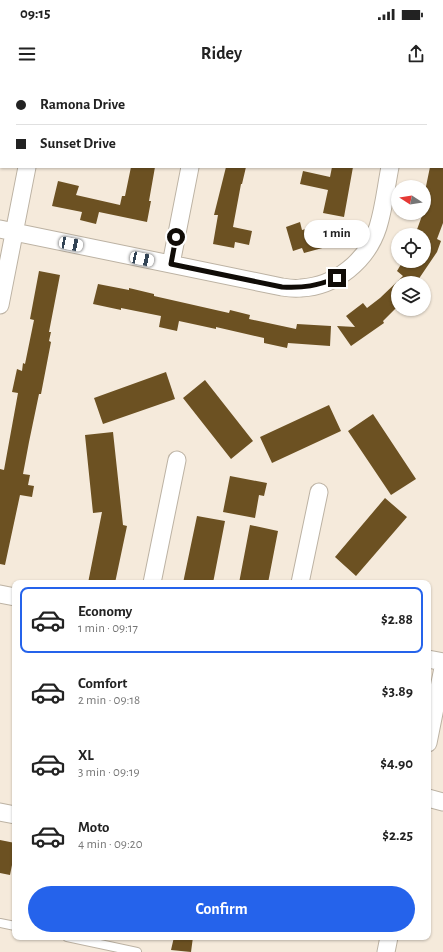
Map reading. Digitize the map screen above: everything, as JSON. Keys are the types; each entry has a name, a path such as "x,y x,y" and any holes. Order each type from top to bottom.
{"street":[{"path":"0,305 7,231 27,168"},
{"path":"171,264 190,168"},
{"path":"7,231 282,287 301,288 319,285 337,278 362,257 372,241 380,219 390,168"},
{"path":"153,580 177,460"},
{"path":"301,580 319,492"},
{"path":"0,594 12,596"},
{"path":"431,660 443,662"},
{"path":"431,728 443,668"},
{"path":"431,799 443,802"},
{"path":"0,812 12,814"},
{"path":"386,952 388,940"}],"lane":[{"path":"0,923 12,925"},
{"path":"81,940 138,952"}],"building":[{"path":"131,168 155,168 147,222 99,212 96,224 80,220 82,212 52,206 58,181 79,186 76,195 120,205 122,196 125,196"},
{"path":"226,168 246,168 241,184 233,227 252,231 249,245 235,242 234,248 213,244 218,215 214,215"},
{"path":"332,168 353,168 344,217 323,213 328,190 300,184 303,171 330,177"},
{"path":"430,168 443,168 443,223 437,239 441,241 437,252 431,261 431,228 418,228 420,220 431,220 431,180 427,180"},
{"path":"300,222 302,230 320,225 326,247 304,253 302,248 293,251 286,227"},
{"path":"399,268 426,268 421,276 403,276 397,271"},
{"path":"39,271 60,275 49,332 51,332 49,341 51,342 23,474 30,475 28,485 34,486 32,497 20,495 5,565 0,564 0,469 4,470 18,393 12,392 17,369 22,371 23,363 25,364 34,320 30,319"},
{"path":"98,284 129,290 129,288 154,294 154,296 229,313 230,310 250,315 249,319 296,329 297,324 331,326 330,346 288,343 287,348 264,343 264,338 216,327 216,329 179,321 177,331 159,327 161,316 93,304"},
{"path":"391,287 391,313 383,321 384,323 351,346 337,326 355,327 346,316 363,303 367,308"},
{"path":"166,372 175,399 103,424 94,398"},
{"path":"205,380 253,441 231,459 183,398"},
{"path":"329,405 341,431 272,463 260,437"},
{"path":"373,414 416,479 391,495 348,431"},
{"path":"113,432 123,525 127,526 116,580 89,580 102,512 93,513 85,435"},
{"path":"230,476 267,483 264,496 259,495 255,518 223,512"},
{"path":"385,498 407,517 356,576 335,557"},
{"path":"197,516 225,521 214,580 184,580"},
{"path":"250,525 278,531 269,580 240,580"},
{"path":"0,840 12,842 12,865 10,875 0,873"},
{"path":"173,940 193,940 191,952 171,950"}],"route":[{"path":"176,237 171,264 282,287 301,288 319,285 337,278"}]}
